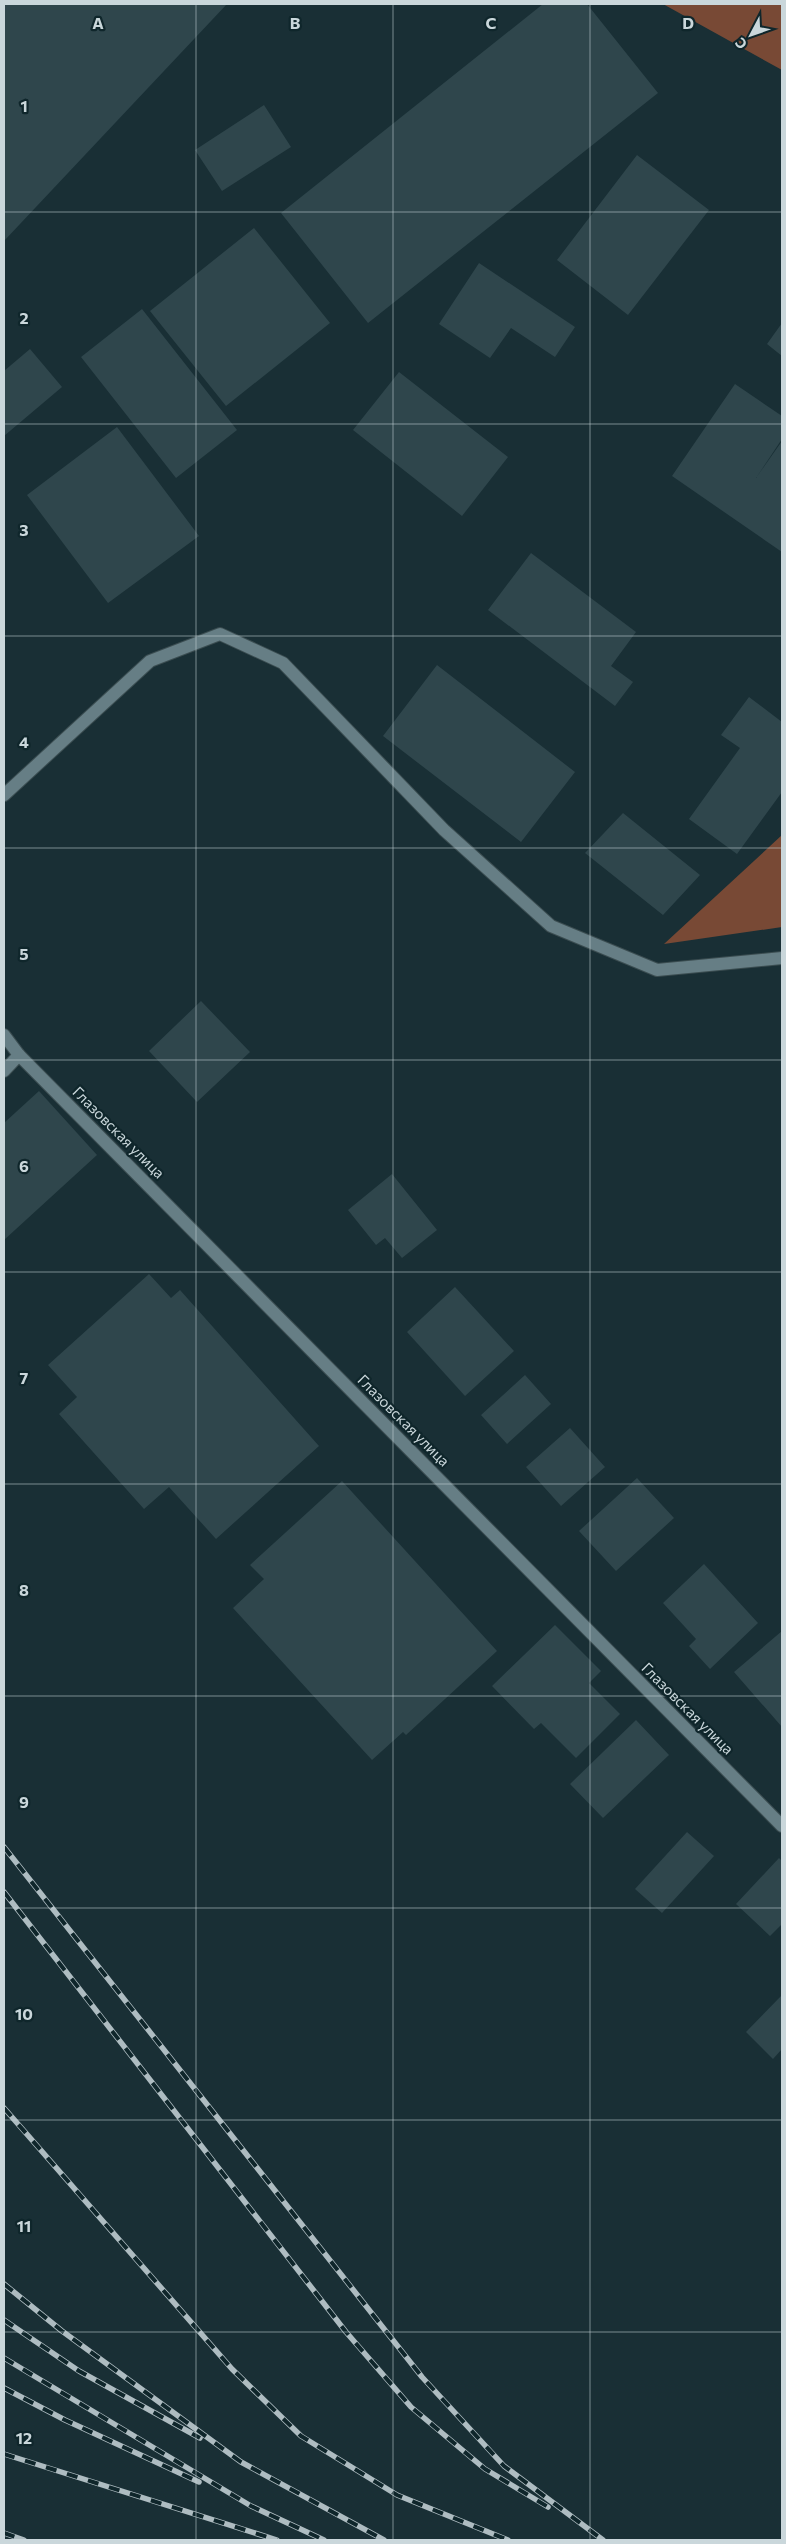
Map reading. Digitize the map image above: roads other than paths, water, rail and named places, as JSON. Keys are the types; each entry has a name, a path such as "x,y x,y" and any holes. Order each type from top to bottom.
{"street":[{"path":"4,795 150,661 220,634 284,663 444,830 551,926 657,970 782,958"},
{"name":"Глазовская улица","path":"4,1035 19,1055 782,1826"},
{"path":"4,1071 19,1055"}],"railway":[{"path":"4,1847 422,2377 504,2466 603,2540"},
{"path":"4,1892 346,2332 411,2407 485,2469 548,2507"},
{"path":"4,2108 232,2369 301,2436 397,2495 508,2540"},
{"path":"4,2284 62,2331 241,2462 384,2540"},
{"path":"4,2320 79,2371 200,2438"},
{"path":"4,2358 251,2506 324,2540"},
{"path":"4,2388 65,2420 199,2482"},
{"path":"4,2454 277,2540"},
{"path":"4,2533 24,2540"}]}
